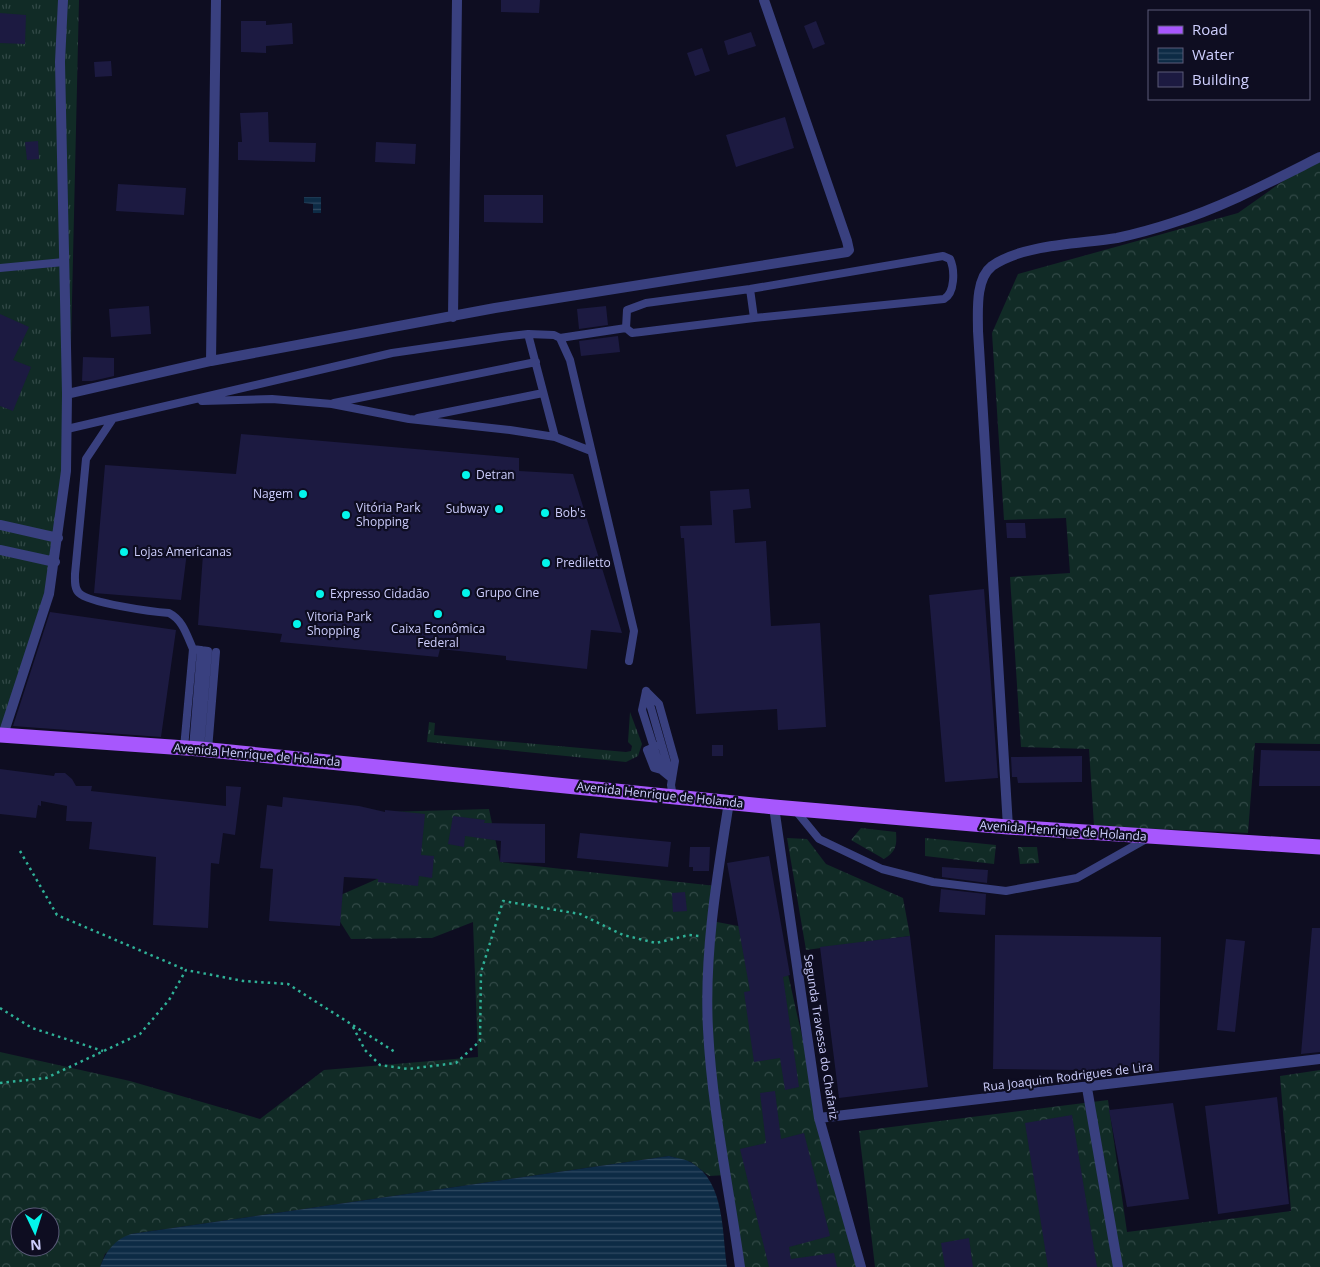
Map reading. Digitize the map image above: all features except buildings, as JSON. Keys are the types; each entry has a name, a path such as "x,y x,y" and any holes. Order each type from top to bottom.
{"main road":[{"name":"Avenida Henrique de Holanda","path":"1,735 196,749 794,809 1008,828 1320,847"}],"street":[{"path":"1,735 50,594 66,471 67,394 60,62 63,0"},
{"path":"210,361 216,0"},
{"path":"453,317 457,0"},
{"path":"67,394 210,361 496,308 847,252 849,250 848,241 764,0"},
{"path":"1008,828 978,331 979,297 983,279 990,267 1007,258 1042,249 1119,237 1172,223 1229,202 1320,157"},
{"path":"0,525 58,538"},
{"path":"0,550 55,562"},
{"path":"729,802 710,938 708,1029 740,1267"},
{"name":"Segunda Travessa do Chafariz","path":"774,807 819,1118 862,1267"},
{"name":"Rua Joaquim Rodrigues de Lira","path":"819,1118 1087,1088 1320,1059"},
{"path":"1087,1088 1118,1267"}],"lane":[{"path":"67,429 392,353 528,334 544,334 560,338 626,328 632,333 754,318 944,299 949,296 952,290 952,262 944,256 631,307 626,312 626,328"},
{"path":"0,268 64,262"},
{"path":"750,289 754,318"},
{"path":"528,334 555,437"},
{"path":"560,338 570,360 634,631 629,661"},
{"path":"332,404 536,362"},
{"path":"409,420 543,393"},
{"path":"180,402 272,399 332,404 409,420 510,430 555,437 591,451"},
{"path":"112,420 86,459 75,586 79,593 90,600 174,616 204,651 196,749"},
{"path":"196,749 204,651"},
{"path":"672,779 661,770 658,746 646,691 659,704 675,761 672,779 673,797"},
{"path":"658,746 670,742"},
{"path":"658,746 672,779"},
{"path":"794,809 819,839 882,869 933,882 1006,891 1077,878 1151,837"}],"path":[{"path":"20,851 57,915 186,970 243,981 288,984 395,1052"},
{"path":"353,1027 365,1050 380,1065 408,1069 456,1064 480,1041 481,972 503,901 580,914 623,935 656,943 688,935 710,938"},
{"path":"0,1083 46,1078 140,1034 169,1000 186,970"},
{"path":"0,1008 32,1028 104,1051"}],"green space":[{"path":"0,0 79,0 68,473 55,573 0,730"},
{"path":"1320,155 1320,744 1255,743 1248,833 1094,826 1089,749 1021,747 1010,577 1070,573 1066,518 1004,520 992,333 1018,274 1238,213"},
{"path":"630,712 642,744 638,756 626,762 427,742 429,722 435,723 434,735 626,752 631,751 632,746 628,742"},
{"path":"489,809 500,862 716,886 712,921 779,934 826,1143 857,1267 743,1267 727,1175 709,1176 691,1162 669,1156 131,1234 105,1254 100,1267 0,1267 0,1052 130,1081 260,1119 324,1070 478,1057 473,922 432,938 351,939 327,901 377,879 385,812"},
{"path":"861,828 896,832 896,845 893,851 884,859 851,840"},
{"path":"787,838 807,839 826,864 903,898 910,936 806,950"},
{"path":"925,838 996,845 994,864 925,856"},
{"path":"1018,847 1037,847 1039,863 1020,864"},
{"path":"1320,1070 1320,1267 875,1267 859,1131 1108,1100 1127,1232 1291,1211 1280,1076"}],"water":[{"path":"304,197 321,197 321,213 313,213 313,204 304,203"},
{"path":"669,1156 692,1163 711,1182 720,1209 727,1267 100,1267 112,1246 120,1239 131,1234"}],"place":[{"name":"Detran","path":"466,475"},
{"name":"Nagem","path":"303,494"},
{"name":"Subway","path":"499,509"},
{"name":"Bob's","path":"545,513"},
{"name":"Vitória Park Shopping","path":"346,515"},
{"name":"Lojas Americanas","path":"124,552"},
{"name":"Prediletto","path":"546,563"},
{"name":"Grupo Cine","path":"466,593"},
{"name":"Expresso Cidadão","path":"320,594"},
{"name":"Caixa Econômica Federal","path":"438,614"},
{"name":"Vitoria Park Shopping","path":"297,624"}]}
